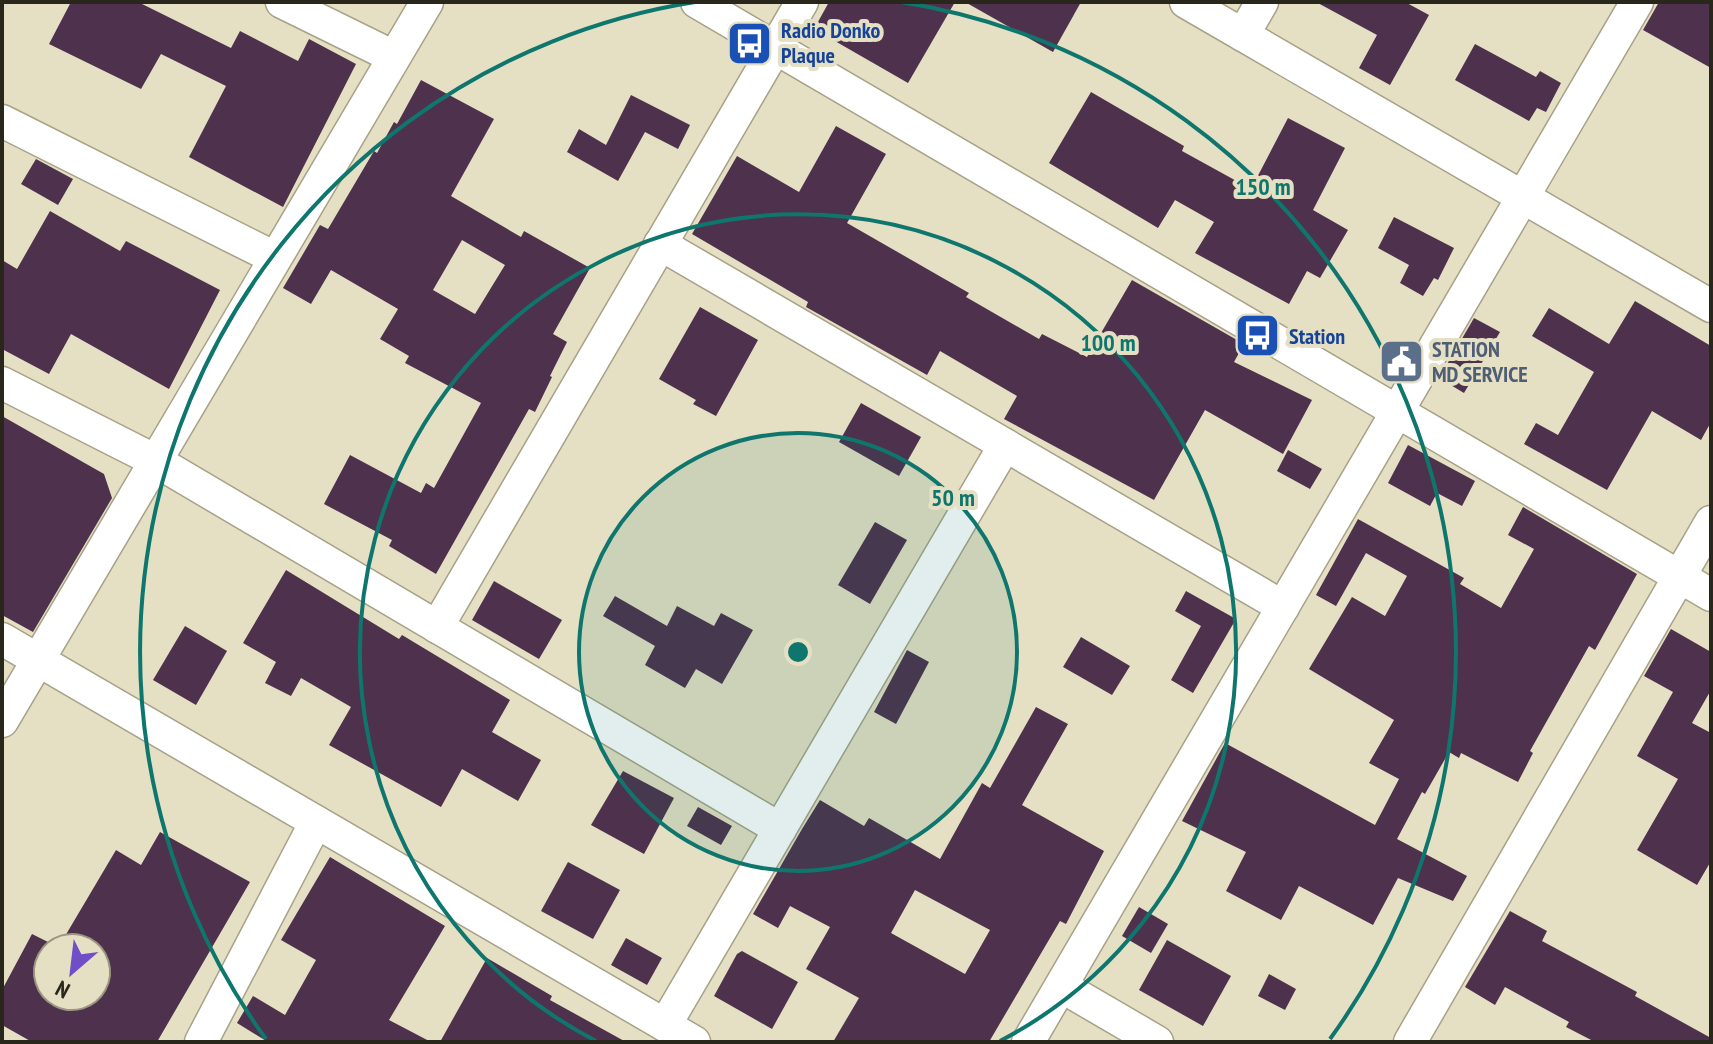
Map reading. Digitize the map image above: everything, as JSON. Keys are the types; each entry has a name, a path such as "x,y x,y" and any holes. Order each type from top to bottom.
{"street":[{"path":"282,2 394,57"},
{"path":"2,721 427,2"},
{"path":"697,2 1711,595"},
{"path":"437,627 802,2"},
{"path":"1186,2 1711,306"},
{"path":"1243,35 1262,2"},
{"path":"1028,1042 1637,2"},
{"path":"2,121 275,258"},
{"path":"660,244 1283,607"},
{"path":"2,383 156,461 780,829"},
{"path":"665,1025 1005,445"},
{"path":"1410,1042 1711,522"},
{"path":"2,639 694,1042"},
{"path":"206,1040 316,822"},
{"path":"1061,986 1157,1042"}],"building":[{"path":"71,2 138,2 231,48 240,31 298,61 309,39 356,64 283,207 189,157 226,86 161,54 141,89 49,44"},
{"path":"829,2 955,2 908,83 814,29"},
{"path":"965,2 1081,2 1053,52"},
{"path":"1316,2 1405,2 1429,15 1390,85 1359,68 1377,35"},
{"path":"1659,2 1711,2 1711,68 1643,30"},
{"path":"1475,44 1536,77 1540,71 1561,83 1546,112 1537,108 1529,121 1455,80"},
{"path":"421,80 494,119 451,196 521,237 524,231 590,268 553,334 567,342 535,412 529,409 436,574 389,546 392,540 324,504 350,455 421,493 426,483 434,488 481,403 405,363 409,356 380,339 398,309 331,270 311,304 283,288 320,225 328,229 374,151 377,153 394,122 397,124","holes":["462,240 505,265 475,314 433,290"]},
{"path":"1091,92 1184,146 1182,151 1251,189 1288,118 1345,148 1313,210 1348,230 1320,278 1307,271 1289,304 1195,253 1214,222 1175,200 1158,228 1049,163"},
{"path":"631,95 690,125 678,149 645,132 618,181 567,152 579,129 606,145"},
{"path":"836,126 886,154 847,223 969,293 966,297 1039,339 1042,334 1087,357 1132,280 1244,344 1234,362 1312,400 1283,454 1205,410 1154,500 1004,419 1017,396 940,351 927,375 806,307 808,302 692,234 737,156 799,192"},
{"path":"36,159 73,179 58,205 21,184"},
{"path":"50,211 120,251 126,241 220,290 169,389 71,334 49,374 2,349 2,260 17,269"},
{"path":"1394,217 1454,248 1438,280 1434,278 1423,296 1400,283 1409,265 1378,248"},
{"path":"1635,301 1711,346 1711,422 1701,440 1652,411 1607,490 1524,444 1536,423 1558,435 1594,372 1532,336 1549,308 1609,344"},
{"path":"700,307 758,340 716,416 693,404 696,400 659,379"},
{"path":"1474,318 1500,332 1464,393 1439,378"},
{"path":"861,403 921,437 899,476 839,442"},
{"path":"2,416 104,474 112,498 33,632 2,615"},
{"path":"1408,445 1475,481 1462,506 1437,493 1430,506 1388,483"},
{"path":"1288,450 1322,469 1310,489 1277,471"},
{"path":"1523,507 1637,574 1595,650 1589,646 1530,751 1533,753 1518,782 1461,753 1459,758 1449,752 1425,794 1422,792 1397,839 1467,876 1453,901 1398,878 1373,925 1299,886 1281,920 1226,891 1246,852 1182,821 1225,743 1375,825 1399,779 1369,763 1394,720 1309,669 1352,597 1385,616 1407,576 1366,553 1336,606 1316,595 1358,519 1464,578 1460,584 1501,608 1534,549 1508,535"},
{"path":"875,522 907,540 870,604 838,585"},
{"path":"286,570 399,639 402,635 510,700 492,732 541,760 518,801 462,769 441,807 329,745 351,707 301,678 291,696 265,683 276,662 243,643"},
{"path":"494,581 562,620 539,659 472,620"},
{"path":"1186,591 1236,619 1193,693 1171,680 1201,626 1175,611"},
{"path":"615,596 667,626 677,606 714,626 721,613 753,630 722,684 696,669 685,688 645,665 655,646 603,616"},
{"path":"185,626 227,651 196,705 153,680"},
{"path":"1671,629 1711,652 1711,690 1692,723 1711,733 1711,861 1697,885 1637,850 1678,779 1637,756 1673,692 1644,676"},
{"path":"1081,637 1130,666 1112,695 1063,667"},
{"path":"907,650 929,662 896,724 874,712"},
{"path":"1036,707 1068,724 1022,805 1104,851 1066,924 1060,921 989,1042 833,1042 859,998 806,969 830,927 790,906 778,928 753,914 802,829 820,800 864,826 869,818 940,859 982,783 990,788","holes":["915,890 990,930 965,974 891,933"]},
{"path":"623,771 674,798 644,854 591,825"},
{"path":"698,807 732,826 721,845 687,826"},
{"path":"160,832 250,882 157,1042 32,1042 2,1025 2,990 32,934 32,1012 112,1012 112,932 67,932 116,850 141,865"},
{"path":"330,857 445,926 389,1020 431,1042 268,1042 237,1023 253,996 285,1015 316,960 281,940"},
{"path":"568,862 620,890 593,939 541,911"},
{"path":"1139,907 1168,924 1151,953 1122,936"},
{"path":"1510,911 1547,931 1542,941 1637,992 1635,996 1711,1038 1711,1042 1595,1042 1566,1027 1569,1022 1505,987 1495,1005 1465,987"},
{"path":"626,938 662,958 647,985 611,965"},
{"path":"1167,940 1231,976 1203,1026 1139,990"},
{"path":"742,951 798,982 772,1029 714,996 737,954"},
{"path":"487,958 552,996 550,1000 626,1042 440,1042"},
{"path":"1269,974 1296,989 1285,1010 1258,996"}],"place":[{"name":"Radio Donko Plaque","path":"750,43"},
{"name":"Station","path":"1258,336"},
{"name":"STATION MD SERVICE","path":"1401,362"}]}
